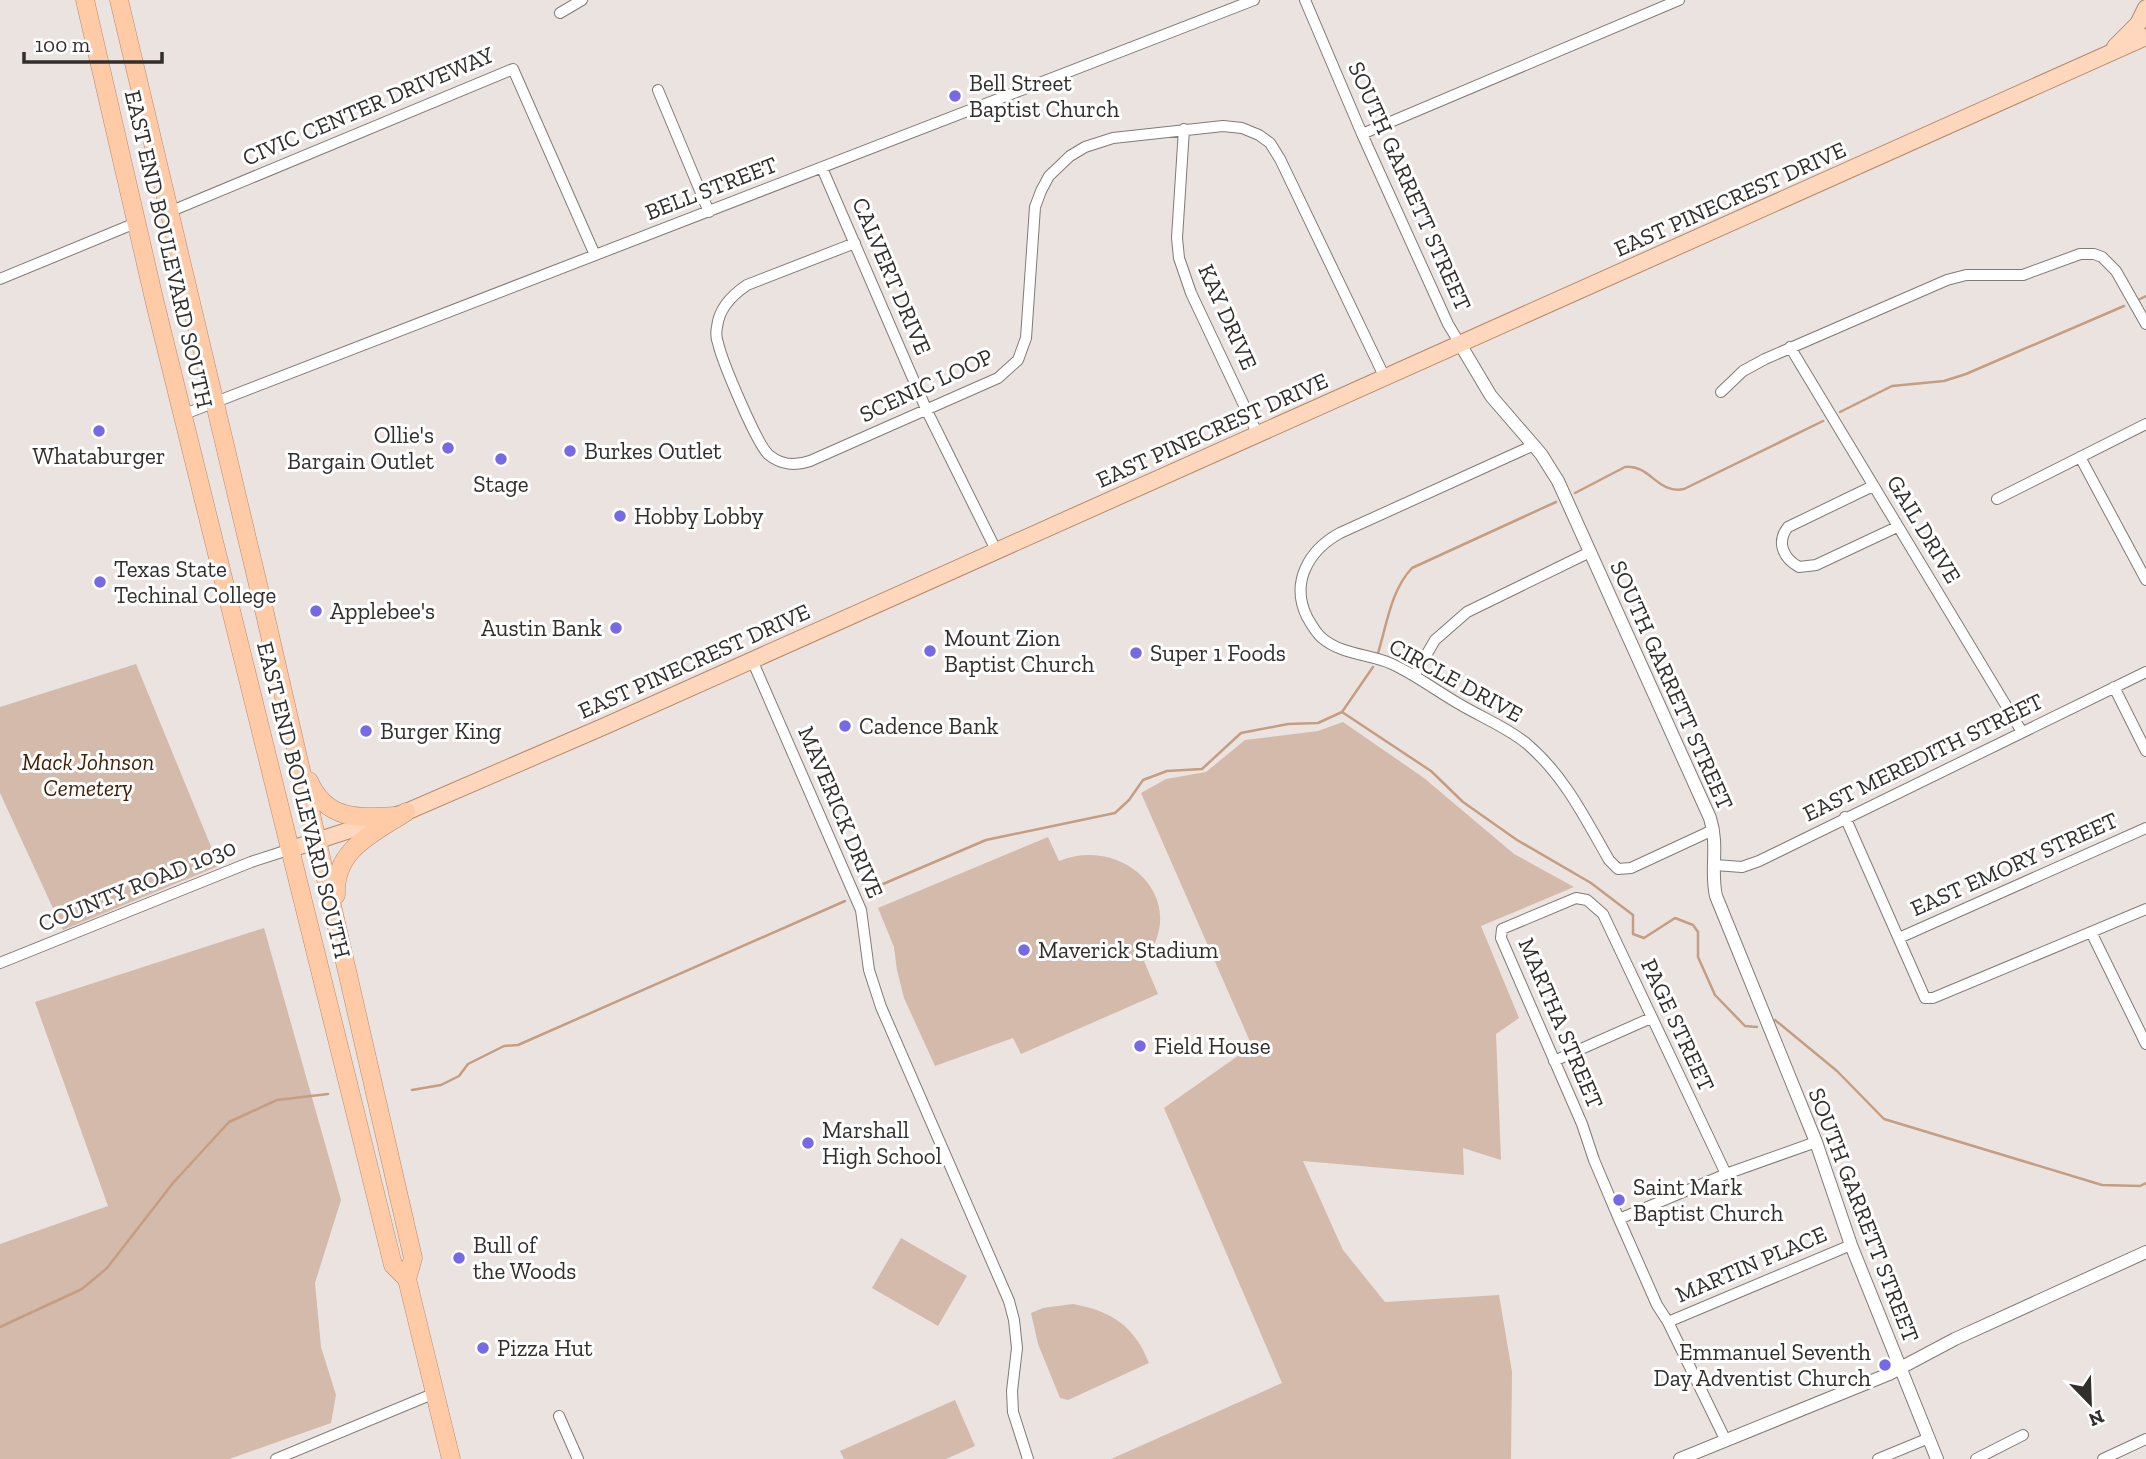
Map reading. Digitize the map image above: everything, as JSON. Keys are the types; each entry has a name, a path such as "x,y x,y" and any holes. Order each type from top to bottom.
{"highway":[{"name":"EAST END BOULEVARD SOUTH","path":"85,0 182,415 393,1265 407,1279"},
{"name":"EAST END BOULEVARD SOUTH","path":"119,0 338,927 413,1258 407,1279 451,1459"},
{"path":"100,62 133,55"},
{"path":"298,756 315,793 332,809 355,817 401,814"},
{"path":"338,927 336,885 338,871 344,860 358,844 401,814"}],"main road":[{"path":"2105,56 2138,24 2146,8"},
{"name":"EAST PINECREST DRIVE","path":"291,849 401,814 1258,435 2146,37"},
{"path":"2105,56 2146,50"}],"street":[{"path":"560,13 582,0"},
{"name":"BELL STREET","path":"182,415 1254,0"},
{"name":"SOUTH GARRETT STREET","path":"1305,0 1443,313 1491,396 1534,445 1558,481 1710,818 1716,846 1714,888 1720,905 1816,1142 1851,1245 1937,1459"},
{"path":"1362,134 1679,0"},
{"name":"CIVIC CENTER DRIVEWAY","path":"169,212 513,69 595,255"},
{"path":"658,90 709,212"},
{"name":"SCENIC LOOP","path":"855,243 739,290 726,303 718,322 717,336 721,354 762,446 770,456 785,463 810,461 927,411 999,378 1014,365 1021,355 1026,338 1032,231 1035,207 1041,191 1055,169 1077,151 1123,136 1233,126 1259,135 1270,143 1385,378"},
{"name":"KAY DRIVE","path":"1184,129 1177,238 1179,258 1191,293 1258,435"},
{"name":"CALVERT DRIVE","path":"822,168 927,411 997,551"},
{"path":"0,279 138,222"},
{"path":"1721,391 1743,371 1790,347 1947,280 1966,275 2023,275 2086,252 2102,257 2116,271 2146,324"},
{"name":"GAIL DRIVE","path":"1790,347 2022,732"},
{"path":"1997,499 2146,424"},
{"name":"CIRCLE DRIVE","path":"1534,445 1323,543 1307,562 1301,580 1301,601 1317,634 1338,648 1386,662 1498,724 1539,755 1560,778 1612,865 1618,869 1631,868 1713,830"},
{"path":"2080,457 2146,580"},
{"path":"1873,485 1788,527 1781,543 1786,557 1799,567 1816,565 1897,527"},
{"path":"1414,677 1436,640 1459,617 1590,552"},
{"name":"MAVERICK DRIVE","path":"752,660 859,903 869,970 881,1007 1009,1301 1017,1348 1012,1391 1013,1412 1028,1459"},
{"name":"EAST MEREDITH STREET","path":"1715,865 1750,865 2146,672"},
{"path":"2114,687 2146,751"},
{"path":"1845,817 1925,998 1933,998 2146,909"},
{"name":"EAST EMORY STREET","path":"1899,938 2146,828"},
{"name":"COUNTY ROAD 1030","path":"0,964 251,862 291,849"},
{"name":"MARTHA STREET","path":"1587,900 1570,900 1505,927 1501,934 1657,1305 1668,1322 1726,1441"},
{"name":"PAGE STREET","path":"1587,900 1607,920 1726,1174"},
{"path":"2091,933 2146,1044"},
{"path":"1554,1061 1651,1018"},
{"path":"1619,1219 1726,1174 1816,1142"},
{"name":"MARTIN PLACE","path":"1668,1322 1851,1245"},
{"path":"1680,1459 1900,1367 2146,1252"},
{"path":"276,1459 435,1393"},
{"path":"559,1416 578,1459"},
{"path":"1976,1459 2023,1435"},
{"path":"1878,1459 1929,1438"},
{"path":"2103,1459 2146,1439"}],"green space":[{"name":"Mack Johnson Cemetery","path":"136,664 219,866 63,930 0,793 0,707"},
{"path":"1343,722 1424,778 1514,854 1574,887 1481,926 1519,1018 1496,1034 1501,1160 1463,1148 1464,1175 1303,1161 1343,1250 1385,1302 1499,1295 1512,1372 1511,1459 1111,1459 1282,1383 1164,1108 1252,1046 1141,793 1166,779 1206,772 1245,740 1318,731"},
{"name":"Maverick Stadium","path":"1048,837 1059,861 1083,855 1106,857 1127,865 1144,878 1155,896 1160,916 1157,938 1144,961 1158,994 1021,1054 1013,1038 935,1066 904,998 894,947 878,908"},
{"path":"264,928 341,1200 315,1283 321,1347 336,1395 331,1423 229,1459 0,1459 0,1244 108,1206 35,1002"},
{"path":"901,1238 967,1276 938,1326 872,1288"},
{"path":"1073,1304 1099,1311 1120,1322 1136,1339 1149,1363 1068,1400 1060,1398 1038,1344 1031,1313 1043,1308"},
{"path":"955,1400 975,1446 946,1459 844,1459 840,1451"}],"waterway":[{"path":"2140,299 2146,296"},
{"path":"1840,412 1892,386 1944,381 1966,374 2124,306"},
{"path":"1575,493 1625,467 1641,470 1667,488 1684,489 1823,421"},
{"path":"1378,653 1394,597 1412,568 1556,502"},
{"path":"1342,712 1373,667"},
{"path":"869,890 986,840 1115,813 1129,800 1143,780 1167,771 1202,769 1241,733 1288,724 1318,723 1342,712 1431,771 1463,802 1517,840 1591,883 1633,915 1633,934 1644,938 1675,918 1693,925 1698,932 1698,957 1715,995 1745,1026 1757,1027"},
{"path":"412,1090 441,1085 459,1076 468,1064 504,1046 518,1045 845,901"},
{"path":"1775,1020 1837,1071 1884,1119 2102,1185 2140,1186 2146,1183"},
{"path":"0,1327 82,1289 107,1268 173,1183 229,1122 277,1100 328,1094"}],"place":[{"name":"Bell Street Baptist Church","path":"955,96"},
{"name":"Whataburger","path":"99,431"},
{"name":"Ollie's Bargain Outlet","path":"448,448"},
{"name":"Burkes Outlet","path":"570,451"},
{"name":"Stage","path":"501,459"},
{"name":"Hobby Lobby","path":"620,516"},
{"name":"Texas State Techinal College","path":"100,582"},
{"name":"Applebee's","path":"316,611"},
{"name":"Austin Bank","path":"616,628"},
{"name":"Mount Zion Baptist Church","path":"930,651"},
{"name":"Super 1 Foods","path":"1136,653"},
{"name":"Cadence Bank","path":"845,726"},
{"name":"Burger King","path":"366,731"},
{"name":"Maverick Stadium","path":"1024,950"},
{"name":"Field House","path":"1140,1046"},
{"name":"Marshall High School","path":"808,1143"},
{"name":"Saint Mark Baptist Church","path":"1619,1200"},
{"name":"Bull of the Woods","path":"459,1258"},
{"name":"Pizza Hut","path":"483,1348"},
{"name":"Emmanuel Seventh Day Adventist Church","path":"1885,1365"}]}
